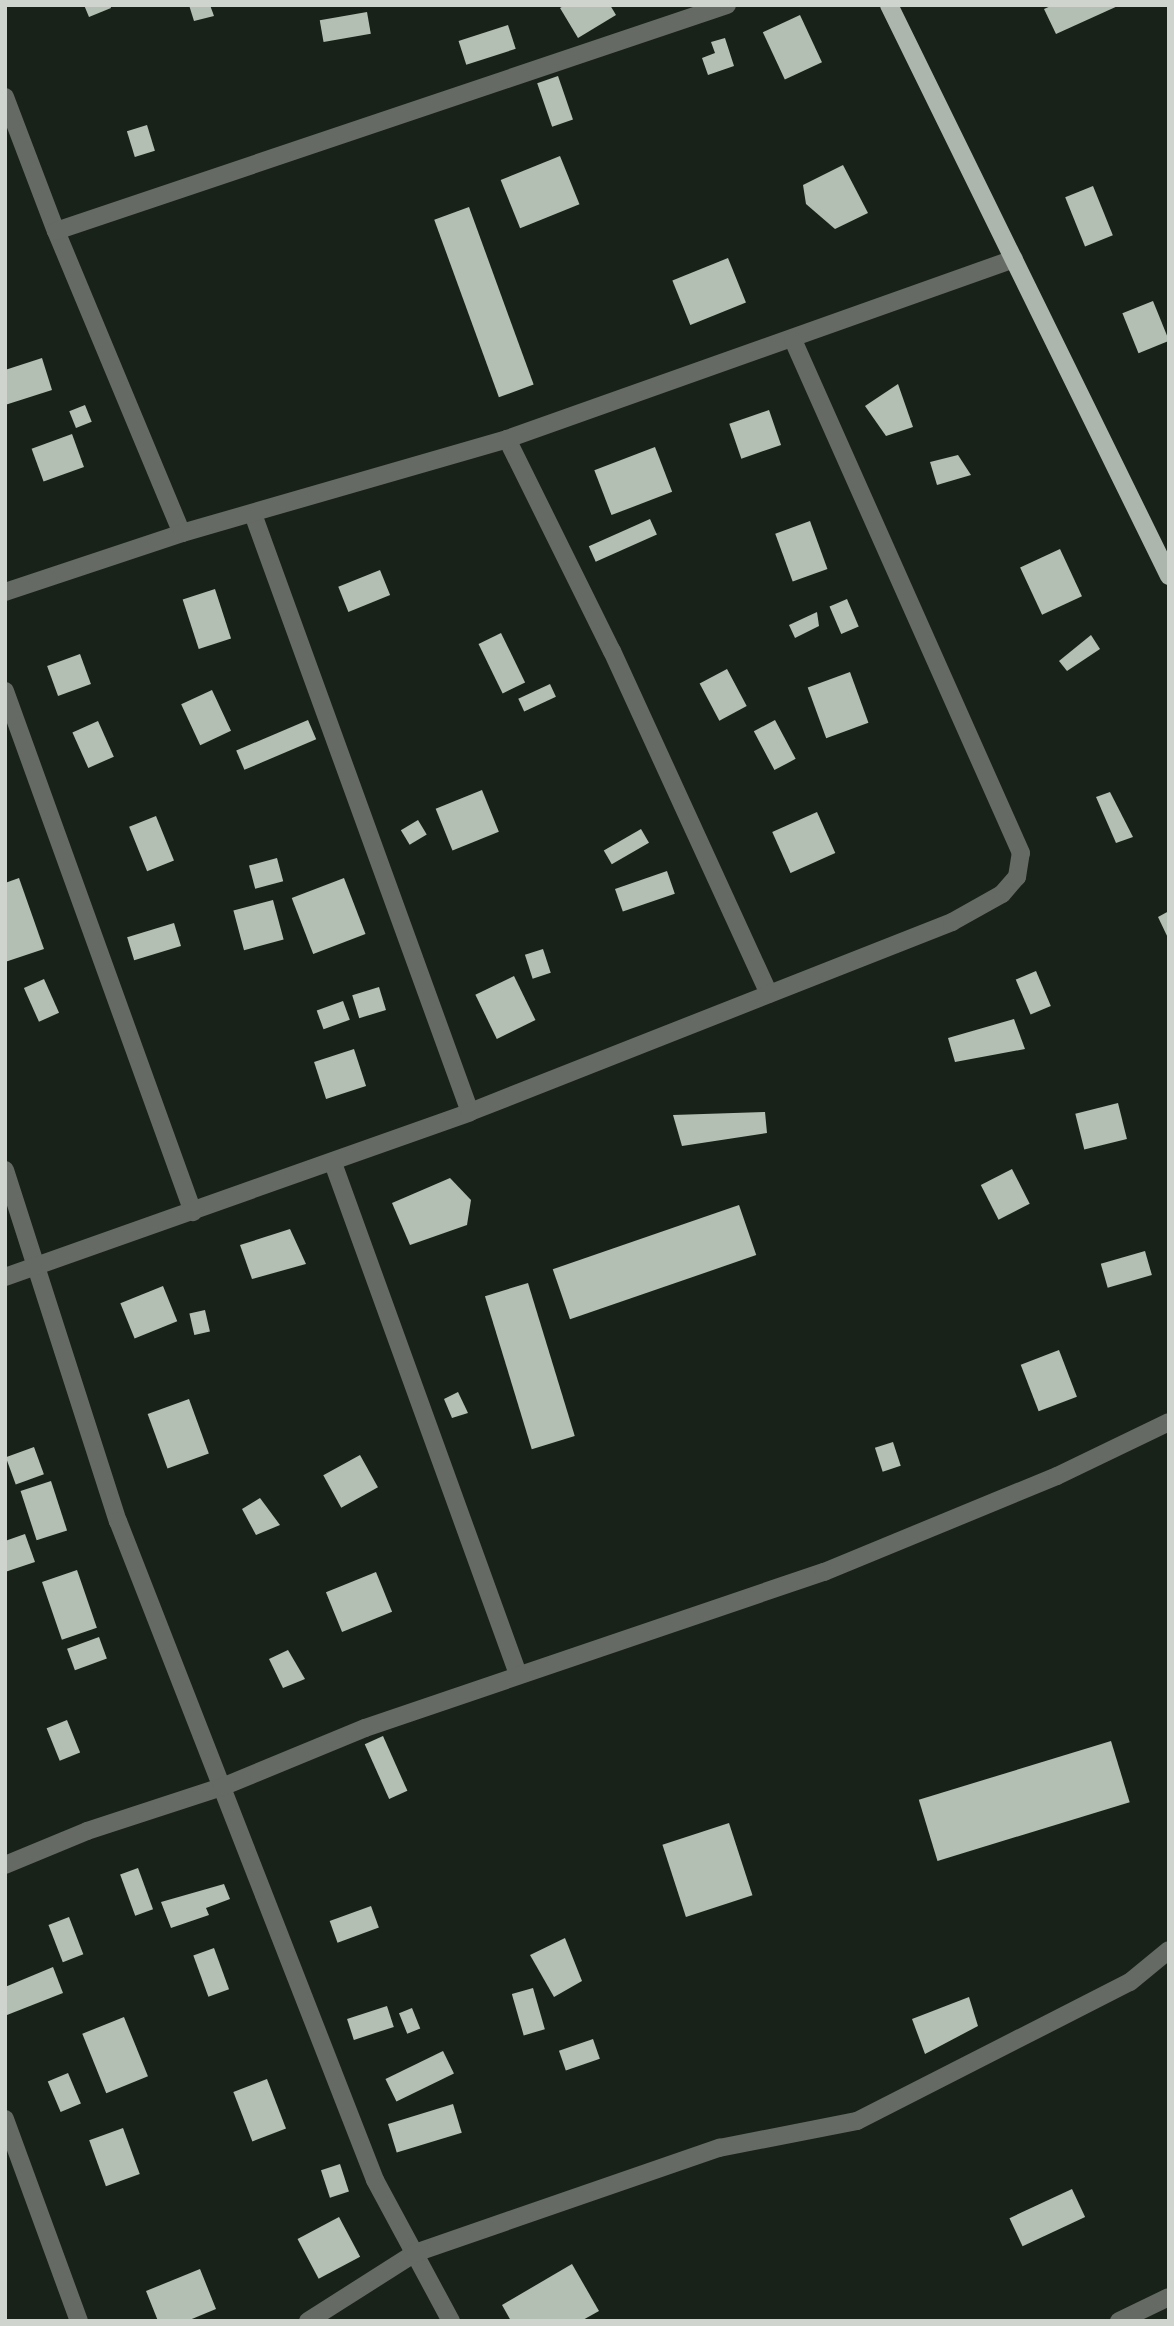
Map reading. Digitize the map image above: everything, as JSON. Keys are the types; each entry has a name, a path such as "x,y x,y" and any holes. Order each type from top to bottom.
{"main road":[{"path":"889,5 1169,576"}],"street":[{"path":"56,231 727,5"},
{"path":"5,97 56,231 182,533"},
{"path":"5,592 182,533 507,439 793,340 1014,259"},
{"path":"5,1278 334,1163 470,1112 952,922 1002,894 1017,877 1021,853 793,340"},
{"path":"507,439 612,651 769,994"},
{"path":"253,514 470,1112"},
{"path":"5,691 193,1212"},
{"path":"334,1163 518,1674"},
{"path":"5,1170 34,1267 118,1521 375,2180 401,2235 415,2253 451,2321"},
{"path":"5,1866 87,1831 222,1787 365,1728 824,1572 1057,1476 1169,1422"},
{"path":"308,2321 415,2253 719,2148 857,2121 1130,1982 1169,1950"},
{"path":"5,2119 79,2321"},
{"path":"1119,2321 1169,2297"}],"building":[{"path":"84,5 110,5 111,8 89,17"},
{"path":"189,5 210,5 214,16 194,21"},
{"path":"565,5 610,5 616,15 578,38 560,8"},
{"path":"1053,5 1120,5 1056,34 1044,9"},
{"path":"367,12 371,34 324,42 320,20"},
{"path":"800,15 822,62 785,79 763,32"},
{"path":"508,25 516,49 466,65 459,41"},
{"path":"725,38 734,66 708,75 702,58 715,53 711,42"},
{"path":"558,76 573,119 552,127 537,83"},
{"path":"147,125 155,151 135,157 127,131"},
{"path":"560,156 579,204 520,228 501,180"},
{"path":"843,165 868,213 835,229 806,204 803,185"},
{"path":"1093,186 1113,235 1085,246 1065,197"},
{"path":"469,207 534,385 499,397 434,220"},
{"path":"728,258 746,303 690,325 672,280"},
{"path":"1153,301 1169,341 1139,353 1122,313"},
{"path":"42,358 52,390 5,405 5,370"},
{"path":"898,384 913,427 886,436 865,406"},
{"path":"85,405 92,422 76,428 69,411"},
{"path":"769,410 781,445 741,459 729,424"},
{"path":"72,434 84,467 44,482 32,449"},
{"path":"655,447 672,492 612,515 594,470"},
{"path":"958,455 971,475 937,485 930,462"},
{"path":"650,519 657,535 596,562 589,546"},
{"path":"810,521 827,569 793,582 775,534"},
{"path":"1060,549 1082,596 1042,615 1020,568"},
{"path":"380,570 390,595 348,612 338,587"},
{"path":"215,589 231,638 199,649 183,600"},
{"path":"847,599 859,627 841,634 830,606"},
{"path":"817,612 819,626 795,638 789,625"},
{"path":"501,633 525,682 503,693 479,644"},
{"path":"1091,635 1100,649 1067,671 1059,661"},
{"path":"80,654 91,684 58,696 47,666"},
{"path":"727,669 747,706 719,721 700,684"},
{"path":"850,672 868,723 826,738 808,687"},
{"path":"550,684 556,697 524,711 518,699"},
{"path":"212,690 231,731 200,745 181,704"},
{"path":"308,720 316,739 244,770 236,750"},
{"path":"775,720 796,759 774,770 754,731"},
{"path":"98,721 114,757 88,768 72,732"},
{"path":"482,790 499,832 452,850 436,809"},
{"path":"1110,792 1133,837 1116,843 1096,797"},
{"path":"817,812 835,853 791,873 772,832"},
{"path":"156,816 174,861 147,871 129,827"},
{"path":"418,820 427,835 410,845 401,830"},
{"path":"641,829 649,843 612,864 604,850"},
{"path":"277,858 283,881 255,889 249,866"},
{"path":"667,871 675,894 623,912 615,889"},
{"path":"19,878 44,949 5,962 5,883"},
{"path":"344,878 366,934 313,954 292,898"},
{"path":"273,900 284,940 244,950 233,911"},
{"path":"1169,911 1169,940 1158,917"},
{"path":"174,923 181,946 134,960 127,937"},
{"path":"543,949 551,973 533,979 525,955"},
{"path":"1036,971 1051,1006 1031,1015 1016,980"},
{"path":"514,976 535,1020 497,1039 475,995"},
{"path":"44,979 59,1013 39,1022 24,988"},
{"path":"379,987 386,1010 359,1018 352,995"},
{"path":"343,1001 350,1020 324,1029 317,1011"},
{"path":"1014,1019 1025,1049 955,1062 948,1038"},
{"path":"354,1049 366,1086 326,1099 314,1062"},
{"path":"1118,1103 1127,1139 1084,1150 1075,1114"},
{"path":"765,1112 767,1133 682,1146 673,1115"},
{"path":"1012,1169 1030,1204 999,1220 981,1185"},
{"path":"450,1178 471,1200 467,1225 410,1245 392,1203"},
{"path":"739,1205 756,1255 570,1319 553,1269"},
{"path":"290,1229 306,1264 252,1279 240,1245"},
{"path":"1145,1251 1152,1275 1108,1288 1101,1264"},
{"path":"528,1283 575,1436 532,1449 485,1296"},
{"path":"163,1286 177,1321 135,1338 120,1303"},
{"path":"205,1310 210,1331 194,1335 189,1314"},
{"path":"1059,1350 1077,1397 1039,1411 1021,1365"},
{"path":"458,1392 468,1413 452,1418 444,1399"},
{"path":"189,1399 209,1454 167,1469 148,1414"},
{"path":"893,1442 901,1466 883,1472 875,1448"},
{"path":"34,1447 44,1474 16,1485 6,1457"},
{"path":"360,1455 378,1487 341,1508 323,1475"},
{"path":"51,1481 67,1530 37,1540 21,1491"},
{"path":"260,1498 280,1525 256,1535 242,1509"},
{"path":"25,1534 35,1562 5,1572 5,1541"},
{"path":"77,1570 97,1628 62,1640 42,1582"},
{"path":"376,1572 392,1612 342,1632 326,1592"},
{"path":"99,1637 107,1659 75,1670 67,1649"},
{"path":"288,1650 305,1679 283,1688 269,1659"},
{"path":"67,1720 80,1752 60,1761 47,1728"},
{"path":"383,1736 407,1791 389,1799 365,1744"},
{"path":"1111,1741 1130,1802 937,1861 919,1800"},
{"path":"729,1823 752,1895 686,1917 662,1845"},
{"path":"138,1868 153,1909 135,1916 120,1874"},
{"path":"224,1884 230,1899 206,1908 209,1915 171,1928 161,1902"},
{"path":"371,1906 379,1928 338,1943 330,1921"},
{"path":"69,1917 83,1954 63,1962 48,1925"},
{"path":"565,1938 582,1981 554,1997 530,1955"},
{"path":"214,1948 229,1989 208,1997 193,1956"},
{"path":"53,1967 63,1993 7,2015 5,1987"},
{"path":"533,1988 545,2029 524,2035 512,1994"},
{"path":"969,1997 978,2026 925,2054 912,2019"},
{"path":"387,2006 394,2027 354,2040 347,2019"},
{"path":"412,2008 420,2028 407,2034 399,2013"},
{"path":"124,2017 148,2076 106,2093 82,2034"},
{"path":"593,2039 600,2059 566,2071 559,2051"},
{"path":"443,2051 454,2073 396,2102 385,2079"},
{"path":"68,2073 81,2103 61,2112 48,2082"},
{"path":"267,2079 286,2128 252,2141 233,2092"},
{"path":"453,2104 462,2133 397,2153 388,2124"},
{"path":"123,2128 140,2174 106,2186 89,2140"},
{"path":"340,2164 349,2192 330,2198 321,2170"},
{"path":"1072,2189 1085,2217 1023,2246 1009,2218"},
{"path":"339,2217 360,2257 319,2279 298,2239"},
{"path":"572,2264 599,2311 581,2321 511,2321 502,2305"},
{"path":"200,2269 216,2309 187,2321 158,2321 146,2291"}]}
